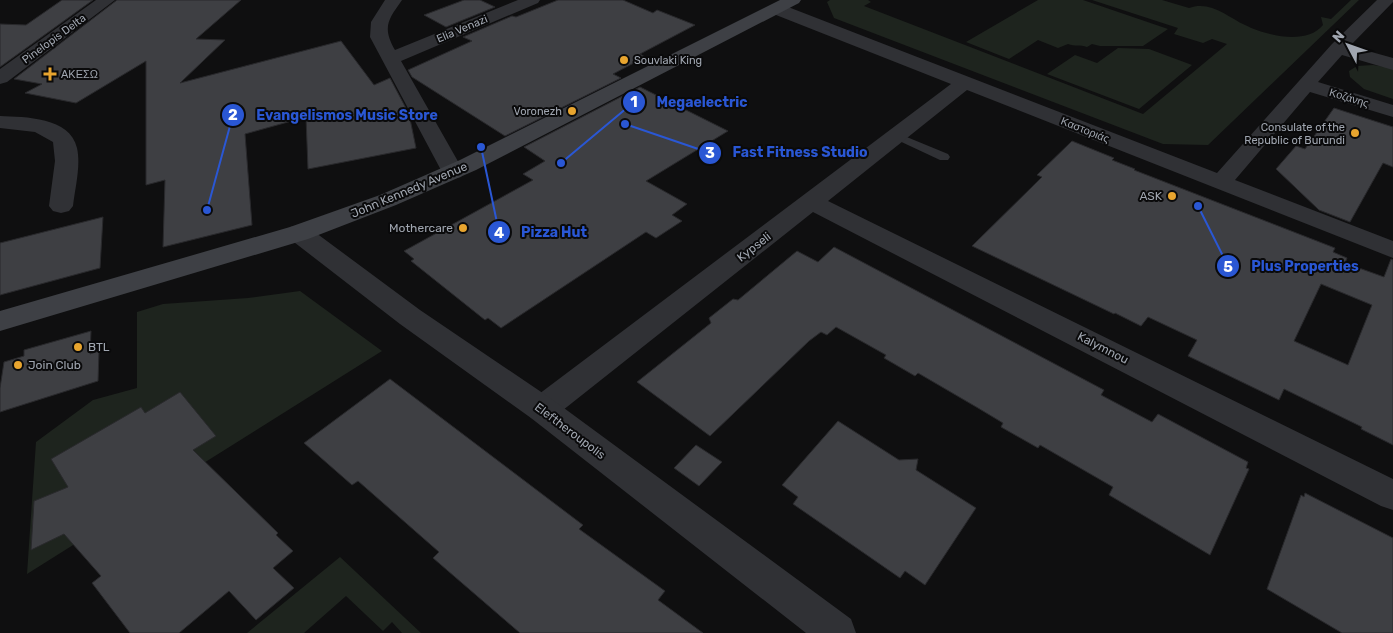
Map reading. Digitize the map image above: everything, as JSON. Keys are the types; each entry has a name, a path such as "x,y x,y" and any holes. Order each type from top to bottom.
{"main road":[{"name":"John Kennedy Avenue","path":"0,322 299,234 337,221 453,172 785,4"}],"street":[{"name":"Pinelopis Delta","path":"0,78 107,0"},
{"path":"394,0 380,20 379,37 453,172"},
{"name":"Elia Venazi","path":"392,58 532,0"},
{"path":"1220,183 1338,48 1386,0"},
{"name":"Καστοριάς","path":"785,4 966,82 1393,250"},
{"path":"1338,48 1393,64"},
{"name":"Kypseli","path":"542,410 966,82"},
{"name":"Κοζάνης","path":"1306,85 1393,111"},
{"path":"0,122 50,129 60,135 66,147 61,206"},
{"name":"Kalymnou","path":"812,202 1393,496"},
{"name":"Eleftheroupolis","path":"299,234 410,317 542,410 826,630"}],"lane":[{"path":"897,136 944,158"}],"shaded area":[{"path":"830,0 868,0 871,2 864,6 1143,114 1227,44 1212,39 1203,43 1174,34 1178,28 1092,0 1162,0 1189,8 1204,6 1218,10 1253,29 1274,35 1296,37 1316,31 1323,25 1321,17 1331,19 1351,0 1359,0 1208,145 1163,144 834,18 827,2"},
{"path":"1038,0 1083,0 1168,29 1143,46 1100,46 1092,44 1087,47 1068,44 1058,48 1038,40 1009,59 966,42"},
{"path":"1118,48 1149,49 1192,65 1139,109 1047,74 1075,55 1097,63"},
{"path":"1373,65 1393,68 1393,99 1364,89 1350,77 1349,71 1357,66"},
{"path":"300,291 382,351 27,574 36,442 93,400 137,388 137,312 163,304 248,298"},
{"path":"340,557 421,633 402,633 392,622 383,631 346,596 304,633 247,633"}],"building":[{"path":"62,0 93,0 0,67 0,24 26,25"},
{"path":"117,0 241,0 196,39 225,40 180,83 341,41 374,85 390,78 409,114 416,148 308,169 306,117 245,134 252,225 163,247 165,180 146,185 146,61 76,103 25,93 42,84 14,79"},
{"path":"464,0 480,0 495,7 446,27 424,15"},
{"path":"558,0 623,0 653,13 657,10 695,25 640,54 645,57 613,74 621,78 505,136 412,77 408,70 472,41 463,37 512,16 516,17"},
{"path":"640,87 728,131 646,181 687,204 672,215 682,221 656,238 646,232 501,328 488,318 485,320 411,261 414,259 404,251 533,180 523,174 545,161 524,147"},
{"path":"1334,108 1393,127 1393,167 1383,163 1350,222 1319,210 1276,169 1296,146 1305,149"},
{"path":"1072,141 1114,158 1112,160 1134,170 1335,248 1333,252 1347,258 1345,263 1384,277 1391,259 1393,260 1393,445 1361,429 1362,427 1284,389 1279,400 1188,356 1197,340 1148,317 1141,326 972,246 1042,177 1037,175","holes":["1321,284 1372,305 1348,365 1294,341"]},
{"path":"103,217 100,268 0,295 0,243"},
{"path":"834,247 1104,390 1101,395 1152,422 1158,414 1248,462 1246,468 1249,469 1210,555 1109,495 1113,487 1040,445 1038,448 1001,427 1003,423 918,373 915,376 884,358 886,355 836,327 827,335 821,332 809,341 710,436 637,382 711,323 709,318 733,299 738,300 797,251 818,262"},
{"path":"91,331 90,354 99,351 98,381 0,412 0,388 4,362 24,356 24,350"},
{"path":"390,379 583,525 579,529 665,591 658,600 703,633 520,633 433,558 439,552 358,481 352,485 304,443"},
{"path":"180,392 216,436 193,450 278,533 276,535 293,551 273,568 294,588 256,620 229,591 179,633 130,633 92,583 101,576 64,534 31,550 34,501 68,487 51,459 141,407 145,413"},
{"path":"838,421 899,460 918,459 916,470 976,508 925,585 905,571 900,578 793,504 798,497 782,485"},
{"path":"696,445 722,462 699,486 674,468"},
{"path":"1305,493 1393,538 1393,633 1342,633 1267,589 1301,495 1304,497"}],"place":[{"name":"Souvlaki King","path":"624,60"},
{"name":"ΑΚΕΣΩ","path":"50,74"},
{"name":"Voronezh","path":"572,111"},
{"name":"Fast Fitness Studio","path":"625,124"},
{"name":"Consulate of the Republic of Burundi","path":"1355,133"},
{"name":"Pizza Hut","path":"481,147"},
{"name":"Megaelectric","path":"561,163"},
{"name":"ASK","path":"1172,196"},
{"name":"Plus Properties","path":"1198,206"},
{"name":"Evangelismos Music Store","path":"207,210"},
{"name":"Mothercare","path":"463,228"},
{"name":"BTL","path":"78,347"},
{"name":"Join Club","path":"18,365"}]}
